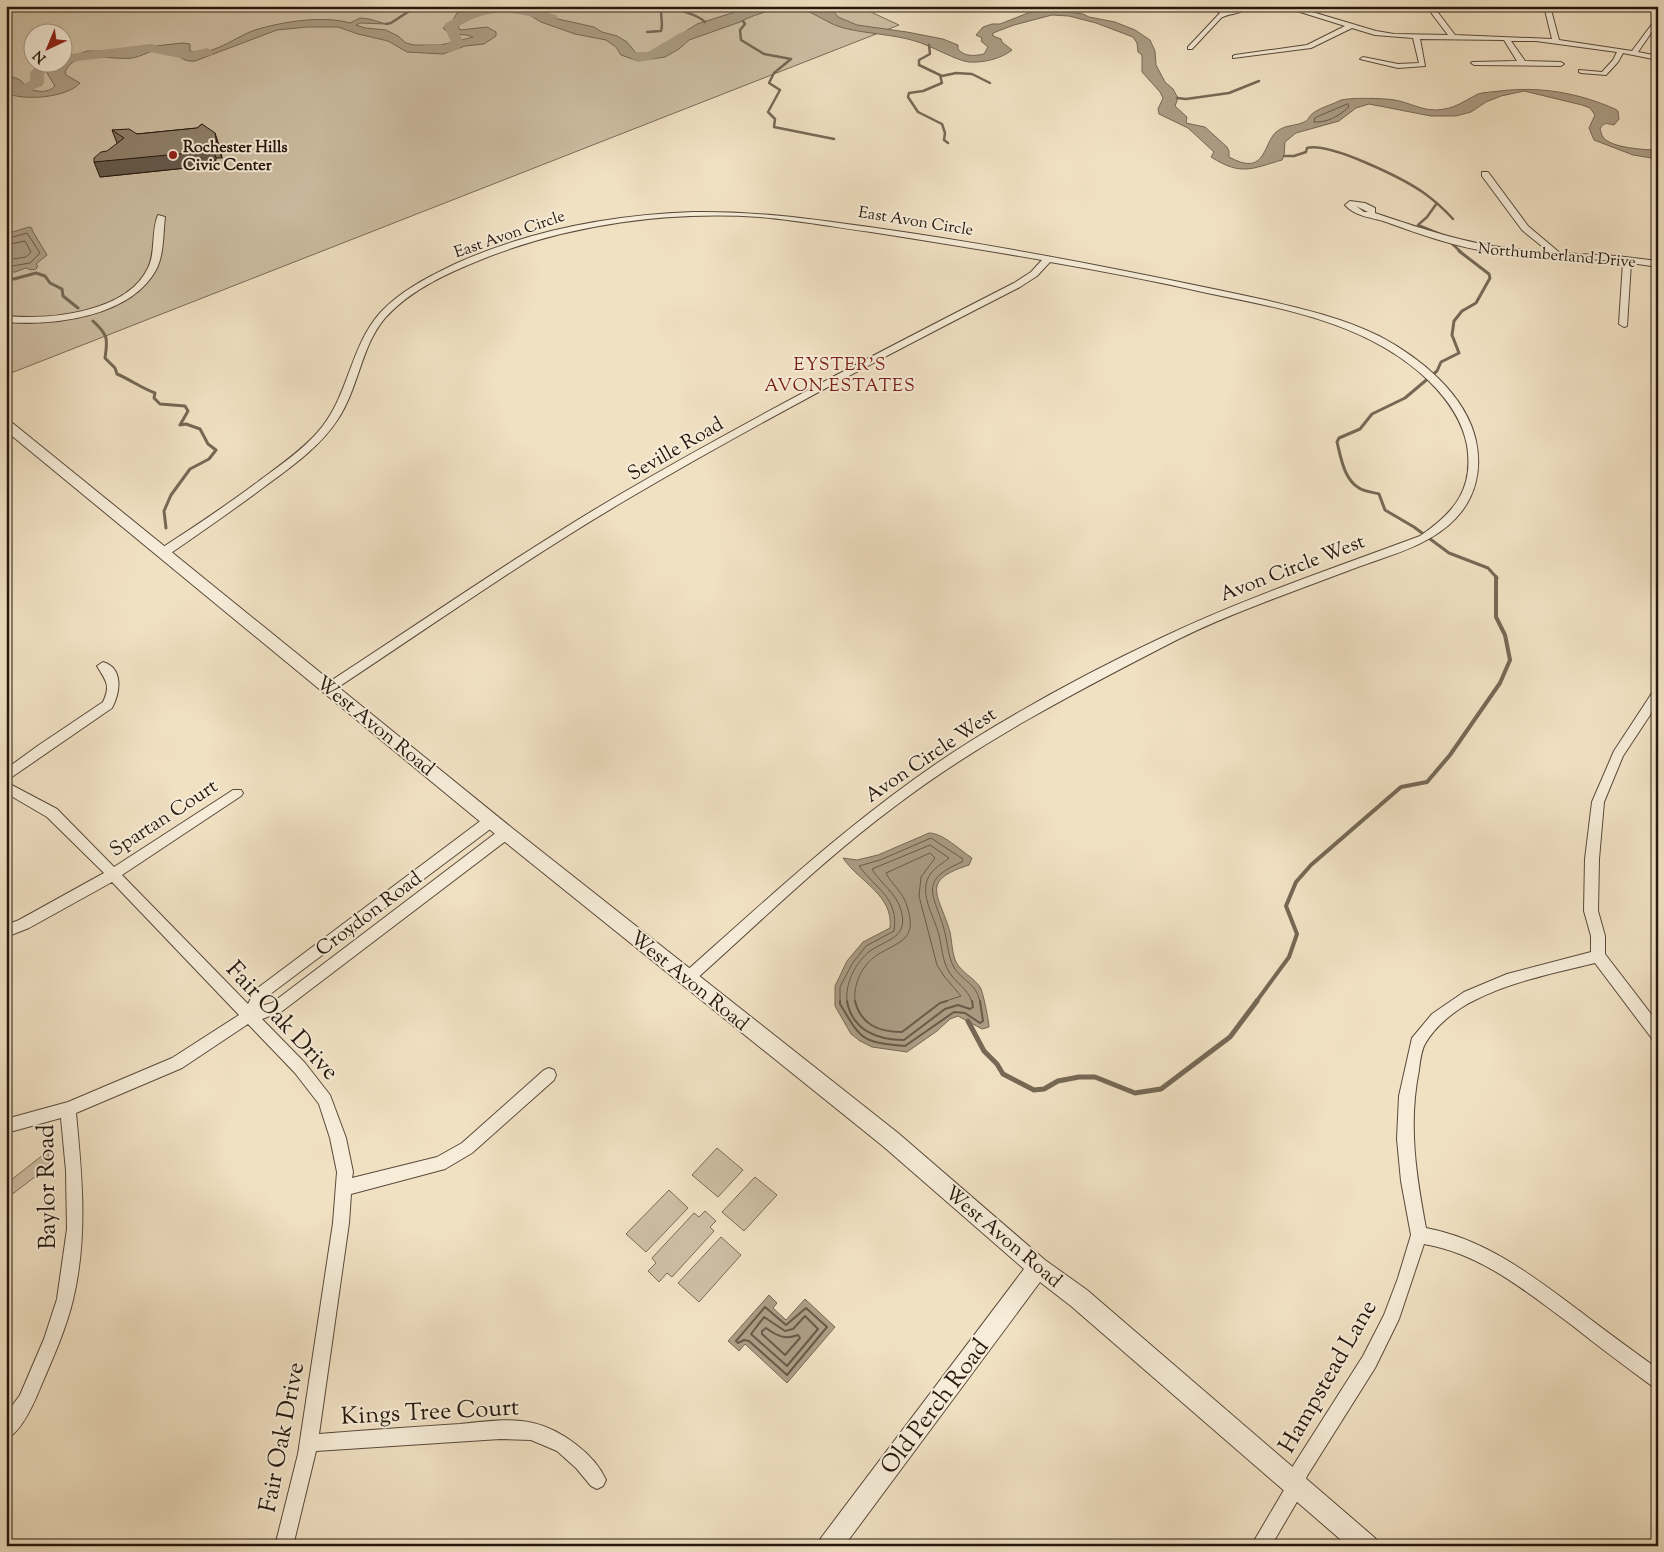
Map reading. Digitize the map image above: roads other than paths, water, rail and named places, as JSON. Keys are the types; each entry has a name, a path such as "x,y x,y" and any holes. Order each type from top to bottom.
{"street":[{"path":"1210,6 1224,13 1236,13 1248,6"},
{"path":"1284,6 1375,33 1416,38 1555,38 1568,36"},
{"path":"1295,6 1311,14"},
{"path":"1429,6 1453,38"},
{"path":"1547,6 1555,38"},
{"path":"1190,48 1215,19 1224,13"},
{"path":"1634,53 1658,18"},
{"path":"1235,57 1309,47 1351,26"},
{"path":"1364,59 1398,66 1423,65 1416,38"},
{"path":"1506,38 1522,63"},
{"path":"1555,38 1658,58"},
{"path":"1581,71 1604,74 1616,61 1621,50"},
{"path":"1474,62 1561,64"},
{"path":"1485,174 1525,228 1557,255"},
{"name":"East Avon Circle","path":"164,552 240,500 295,458 321,435 346,398 358,359 371,330 385,313 406,295 436,277 486,255 533,239 567,229 642,217 692,214 751,214 907,235 1048,259"},
{"name":"Northumberland Drive","path":"1371,214 1470,246 1517,253 1627,260 1658,264"},
{"path":"6,318 31,321 68,317 95,310 126,295 143,281 154,265 161,217"},
{"name":"Seville Road","path":"330,687 546,545 622,498 854,368 1017,285 1034,274 1048,259"},
{"name":"Avon Circle West","path":"688,978 820,860 890,802 977,743 1046,702 1166,640 1243,607 1424,538 1442,526 1467,498 1474,477 1473,446 1469,430 1458,407 1444,391 1393,348 1352,327 1292,309 1184,285 1048,259"},
{"path":"1624,324 1627,260"},
{"name":"West Avon Road","path":"6,424 330,687 506,833 891,1140 1038,1266 1086,1304 1367,1546"},
{"path":"6,776 43,748 108,705 113,694 113,678 103,666"},
{"path":"1658,693 1618,754 1598,802 1592,859 1591,911 1598,936 1598,956 1658,1035"},
{"name":"Fair Oak Drive","path":"6,788 52,813 300,1068 325,1100 340,1146 345,1172 341,1223 308,1443 284,1546"},
{"name":"Spartan Court","path":"6,931 24,924 112,875 237,793"},
{"name":"Croydon Road","path":"249,1016 260,994 492,820"},
{"name":"Croydon Road","path":"6,1126 100,1098 177,1063 249,1016 276,1008 506,833"},
{"name":"Hampstead Lane","path":"1260,1546 1292,1494 1299,1472 1343,1405 1391,1319 1419,1235 1409,1181 1405,1139 1406,1096 1417,1044 1437,1018 1469,996 1508,980 1598,956"},
{"path":"344,1188 440,1164 467,1148 550,1075"},
{"name":"Baylor Road","path":"6,1430 26,1401 52,1340 65,1299 75,1229 74,1171 68,1109"},
{"path":"1419,1235 1438,1237 1484,1255 1516,1275 1658,1380"},
{"name":"Old Perch Road","path":"829,1546 1038,1266"},
{"name":"Kings Tree Court","path":"308,1443 500,1430 532,1431 562,1445 582,1462 597,1480"}],"water":[{"path":"483,6 534,6 558,19 594,27 602,32 617,36 627,42 640,55 653,53 672,44 683,33 697,24 748,8 818,6 834,12 838,17 857,25 943,39 958,45 958,49 967,55 973,55 984,54 988,47 981,41 982,38 976,35 983,27 1000,24 1028,13 1062,11 1115,22 1135,30 1150,40 1155,51 1156,65 1165,82 1173,89 1178,98 1175,106 1187,117 1186,123 1205,127 1227,147 1229,157 1242,163 1251,163 1258,160 1279,130 1304,122 1318,110 1343,100 1368,98 1394,100 1436,110 1453,107 1480,93 1530,89 1573,95 1615,109 1618,111 1619,119 1614,125 1606,124 1602,126 1600,129 1603,137 1607,141 1620,146 1658,150 1658,159 1633,155 1594,140 1589,128 1595,115 1590,108 1524,91 1501,96 1486,102 1471,112 1456,116 1431,116 1369,104 1356,108 1339,121 1296,133 1285,142 1282,160 1254,168 1238,169 1211,157 1214,152 1188,128 1159,114 1158,109 1163,98 1142,72 1142,55 1138,52 1137,43 1133,37 1096,23 1069,16 1052,15 1014,25 993,33 993,36 1001,39 1012,50 997,58 980,62 964,61 921,43 906,39 844,28 809,12 792,9 773,10 756,15 689,40 679,49 665,57 638,61 621,55 616,47 606,40 575,34 541,22 518,8 506,8 469,19 458,26 460,30 487,27 496,32 496,36 484,44 465,46 443,54 407,52 388,41 338,27 307,27 277,30 195,61 183,59 173,50 163,48 132,58 85,57 72,63 72,56 87,51 108,51 183,43 190,44 190,51 206,52 255,30 277,24 315,20 350,23 360,18 369,19 386,24 360,23 356,25 386,30 398,36 406,43 414,45 441,45 473,37 453,34 443,28 453,20 457,13"},
{"path":"65,72 66,75 80,83 65,92 44,97 23,97 6,93 6,76 18,79 25,87 33,90 45,91 52,89 55,86 47,73"},
{"path":"29,227 32,228 47,255 36,264 38,266 36,269 26,268 15,272 6,272 6,234"},
{"path":"929,833 946,839 972,858 969,865 943,877 938,883 937,890 950,932 956,962 980,987 989,1027 982,1029 958,1016 950,1019 937,1031 907,1052 872,1047 851,1034 835,1006 835,986 847,961 863,942 890,928 890,916 881,897 843,858 857,860 878,855"},
{"path":"769,1295 777,1303 773,1308 786,1320 805,1299 835,1327 787,1383 745,1344 739,1351 728,1341"}],"waterway":[{"path":"386,24 391,23 417,6"},
{"path":"647,32 661,31 662,6"},
{"path":"665,6 692,14 705,22"},
{"path":"1044,6 1041,9 1045,11"},
{"path":"430,48 445,49 458,44 450,26 463,18 488,10 512,9 552,18"},
{"path":"743,21 745,24 740,30 741,40 764,54 791,59 774,73 769,83 780,90 768,112 775,119 774,127 834,139"},
{"path":"636,56 651,56 685,36 703,29"},
{"path":"929,45 930,54 919,60 919,65 940,75"},
{"path":"72,57 150,48 190,56 207,52"},
{"path":"6,85 19,91 37,83 37,72"},
{"path":"940,75 956,73 972,74 990,83"},
{"path":"940,75 942,83 923,91 909,93 908,97 918,112 942,124 945,133 944,140 948,143"},
{"path":"1177,98 1186,99 1229,93 1259,81"},
{"path":"1284,156 1294,156 1306,152 1307,148 1318,148 1349,156 1384,171 1414,187 1437,203"},
{"path":"1437,203 1453,219"},
{"path":"1437,203 1427,217 1418,225 1440,234"},
{"path":"1448,240 1461,252"},
{"path":"1459,251 1489,274 1490,278 1476,303 1462,311 1454,321 1452,335 1459,353 1441,362 1437,371 1405,398 1372,414 1360,429 1339,438 1337,442 1344,468 1354,484 1359,488 1379,494 1385,510 1414,527 1449,553 1488,568 1497,578"},
{"path":"6,278 14,279 36,273 45,276 50,283 62,289 63,296 78,308"},
{"path":"93,321 106,337 105,358 115,368 117,374 155,393 154,398 160,404 185,406 188,411 180,425 186,424 200,429 208,444 216,450 209,459 190,469 171,495 164,511 166,528"},
{"path":"1256,1002 1289,957 1297,934 1286,906 1296,882 1311,865 1401,787 1427,782 1450,755 1500,683 1510,660 1505,635 1496,617 1496,577"},
{"path":"968,1021 984,1051 997,1064 1003,1074 1034,1090 1044,1089 1058,1081 1079,1077 1095,1077 1135,1093 1161,1089 1230,1037 1257,1001"}],"place":[{"name":"Rochester Hills Civic Center","path":"173,155"}],"district":[{"name":"EYSTER'S AVON ESTATES","path":"840,374"}]}
